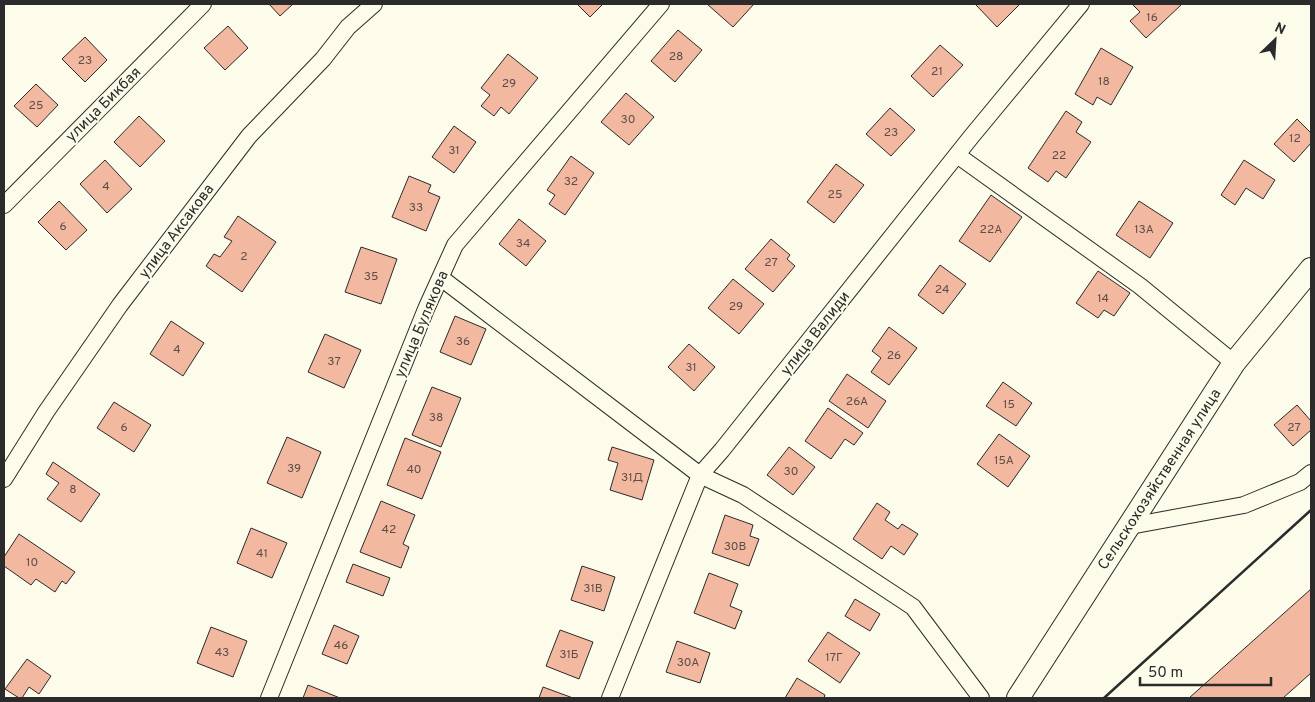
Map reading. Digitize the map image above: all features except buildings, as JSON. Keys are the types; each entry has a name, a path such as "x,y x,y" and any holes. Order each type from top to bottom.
{"main road":[{"name":"Сельскохозяйственная улица","path":"1018,698 1234,363 1311,269"}],"street":[{"name":"улица Бикбая","path":"4,205 202,4"},
{"name":"улица Аксакова","path":"4,479 46,412 120,305 249,136 323,59 348,27 374,4"},
{"name":"улица Булякова","path":"268,698 426,309 454,245 661,4"},
{"name":"улица Валиди","path":"610,698 700,475 728,443 956,155 1081,4"},
{"path":"956,155 1140,286 1234,363"},
{"path":"441,278 700,475 743,495 913,607 981,698"},
{"path":"1130,526 1244,505 1300,482 1311,473"}],"wall":[{"path":"1104,698 1311,510"}]}
